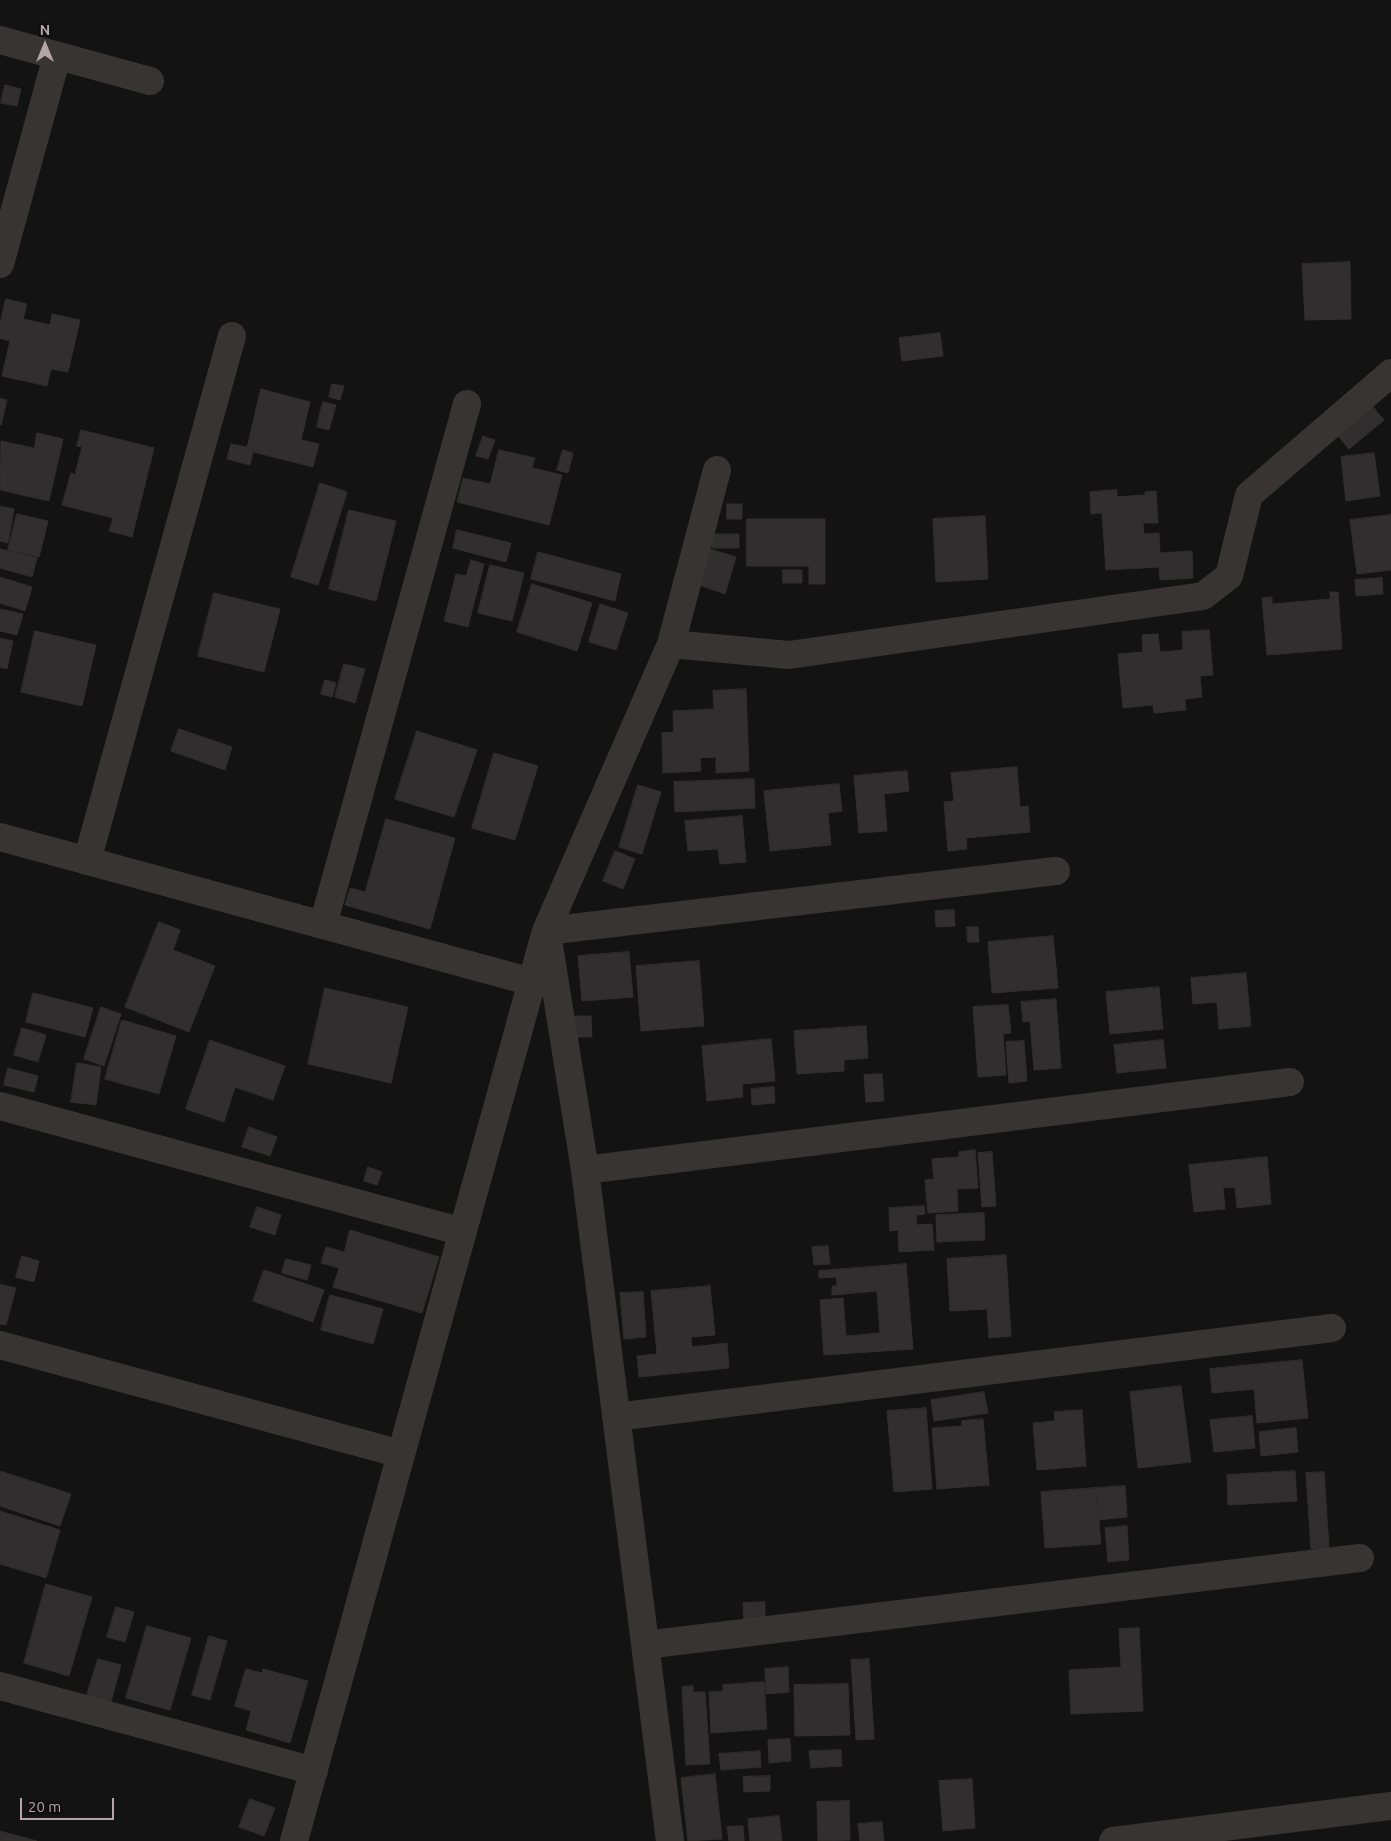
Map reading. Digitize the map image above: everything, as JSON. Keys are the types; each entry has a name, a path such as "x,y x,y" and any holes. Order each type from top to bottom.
{"street":[{"path":"0,40 150,81"},
{"path":"0,264 57,56"},
{"path":"87,860 232,336"},
{"path":"672,644 789,655 1203,596 1229,576 1249,495 1391,373"},
{"path":"323,925 468,404"},
{"path":"294,1841 546,931 672,644 717,470"},
{"path":"0,837 532,982"},
{"path":"546,931 1056,871"},
{"path":"546,931 585,1170 670,1841"},
{"path":"585,1170 1290,1082"},
{"path":"0,1106 463,1232"},
{"path":"616,1418 1332,1328"},
{"path":"0,1345 402,1454"},
{"path":"645,1645 1360,1558"},
{"path":"0,1686 314,1771"},
{"path":"1113,1841 1391,1806"}],"building":[{"path":"5,85 21,89 17,106 1,103"},
{"path":"1350,262 1351,319 1305,320 1302,264"},
{"path":"6,299 27,304 23,319 50,325 52,314 80,320 68,372 51,369 47,386 2,376 10,341 0,338 0,324"},
{"path":"940,333 943,356 902,361 899,338"},
{"path":"332,384 344,386 340,400 329,397"},
{"path":"261,389 310,402 301,440 319,444 313,467 253,452 250,465 227,459 231,444 247,447"},
{"path":"0,398 7,400 1,425 0,424"},
{"path":"323,402 336,405 329,430 317,427"},
{"path":"1369,402 1384,420 1349,449 1334,431"},
{"path":"81,430 154,448 132,537 109,531 113,518 62,505 71,473 75,475 82,447 77,446"},
{"path":"37,433 63,439 49,501 0,490 1,441 34,448"},
{"path":"483,436 495,440 488,459 476,456"},
{"path":"499,450 535,458 532,468 562,475 549,525 457,502 463,478 490,484"},
{"path":"563,450 573,453 568,473 557,470"},
{"path":"1374,453 1380,496 1346,501 1341,457"},
{"path":"320,483 347,492 318,585 291,577"},
{"path":"1117,490 1117,497 1145,495 1145,492 1156,491 1158,523 1143,523 1144,534 1159,533 1160,553 1192,551 1193,578 1160,580 1159,567 1106,570 1102,513 1091,514 1090,492"},
{"path":"727,504 742,504 742,519 727,519"},
{"path":"0,506 14,509 8,543 0,541"},
{"path":"349,510 396,521 376,601 329,589"},
{"path":"17,514 48,521 39,557 8,550"},
{"path":"1391,515 1391,570 1357,574 1350,520"},
{"path":"985,516 988,579 936,582 933,519"},
{"path":"747,519 825,519 825,584 809,584 809,566 747,566"},
{"path":"457,530 511,543 506,562 453,548"},
{"path":"712,534 739,534 739,548 712,548"},
{"path":"0,549 37,558 32,577 0,568"},
{"path":"710,549 736,557 725,594 699,585"},
{"path":"538,552 621,574 615,601 531,579"},
{"path":"471,560 484,564 468,627 444,621 456,574 466,576"},
{"path":"490,565 524,573 512,621 478,613"},
{"path":"783,570 802,570 802,583 783,583"},
{"path":"0,577 32,587 25,611 0,603"},
{"path":"1382,578 1383,594 1356,596 1355,580"},
{"path":"532,584 592,603 577,651 517,632"},
{"path":"1330,592 1338,592 1342,649 1267,655 1262,598 1272,597 1272,604 1330,599"},
{"path":"214,593 280,609 264,672 198,656"},
{"path":"600,604 628,613 616,650 589,642"},
{"path":"0,609 23,614 17,635 0,631"},
{"path":"1209,630 1213,675 1200,676 1202,697 1185,699 1186,710 1154,713 1153,705 1123,708 1118,654 1143,652 1142,635 1158,634 1160,652 1183,650 1182,632"},
{"path":"35,631 96,645 82,706 21,692"},
{"path":"0,638 13,641 7,669 0,667"},
{"path":"344,664 365,669 355,703 335,697"},
{"path":"325,680 336,683 332,697 321,694"},
{"path":"746,689 749,771 716,773 716,757 700,758 701,771 663,773 662,733 674,732 673,711 714,709 713,691"},
{"path":"179,729 232,747 225,770 171,751"},
{"path":"417,731 477,750 454,817 395,799"},
{"path":"494,753 538,766 515,840 472,828"},
{"path":"1017,767 1020,807 1028,806 1030,832 966,838 967,849 948,851 944,802 954,801 951,773"},
{"path":"907,771 909,791 884,794 887,831 859,833 854,776"},
{"path":"754,779 755,808 675,812 674,782"},
{"path":"839,784 842,811 828,813 831,845 770,851 764,791"},
{"path":"638,785 661,792 642,854 619,847"},
{"path":"742,816 746,862 720,864 718,849 688,851 685,821"},
{"path":"386,819 455,838 430,929 345,905 350,888 365,892"},
{"path":"615,851 635,859 623,889 603,881"},
{"path":"954,910 955,926 936,927 935,911"},
{"path":"159,922 180,930 173,950 215,966 189,1032 125,1007"},
{"path":"967,927 978,927 979,942 968,942"},
{"path":"1053,936 1058,988 992,993 988,942"},
{"path":"629,952 633,997 582,1001 578,956"},
{"path":"699,961 704,1026 641,1031 636,966"},
{"path":"1246,973 1251,1026 1219,1029 1217,1002 1193,1004 1191,978"},
{"path":"1159,987 1163,1029 1110,1034 1106,992"},
{"path":"325,988 408,1007 391,1083 308,1064"},
{"path":"33,993 93,1008 85,1037 26,1022"},
{"path":"1056,999 1061,1068 1034,1070 1030,1021 1023,1022 1021,1002"},
{"path":"1008,1005 1011,1033 1003,1034 1006,1075 978,1077 973,1007"},
{"path":"101,1007 121,1014 104,1066 84,1059"},
{"path":"573,1016 591,1016 592,1037 574,1037"},
{"path":"122,1020 176,1036 159,1094 105,1079"},
{"path":"866,1026 868,1058 844,1060 844,1071 797,1074 794,1031"},
{"path":"22,1028 46,1035 38,1062 14,1055"},
{"path":"771,1039 775,1081 742,1084 743,1097 707,1101 702,1046"},
{"path":"210,1040 285,1066 273,1100 235,1087 224,1122 186,1109"},
{"path":"1163,1040 1166,1068 1117,1073 1114,1045"},
{"path":"1024,1041 1027,1081 1009,1083 1006,1042"},
{"path":"77,1063 101,1067 96,1105 71,1102"},
{"path":"8,1068 38,1076 34,1092 4,1085"},
{"path":"882,1074 884,1101 866,1102 864,1075"},
{"path":"774,1087 775,1103 752,1105 751,1089"},
{"path":"249,1127 277,1137 270,1156 242,1147"},
{"path":"975,1150 978,1188 957,1189 958,1211 928,1213 925,1180 934,1179 932,1159 959,1157 959,1152"},
{"path":"992,1152 996,1206 982,1207 978,1153"},
{"path":"1267,1157 1271,1204 1237,1208 1235,1187 1223,1188 1225,1209 1194,1212 1189,1165"},
{"path":"368,1167 382,1172 377,1185 364,1181"},
{"path":"924,1206 925,1214 916,1215 917,1225 932,1224 934,1250 899,1252 898,1230 890,1231 889,1208"},
{"path":"257,1207 281,1215 275,1235 250,1227"},
{"path":"984,1213 985,1240 937,1242 936,1215"},
{"path":"350,1230 439,1257 422,1313 333,1287 339,1268 321,1263 326,1247 344,1252"},
{"path":"828,1246 830,1264 814,1265 812,1247"},
{"path":"1006,1255 1011,1336 989,1338 987,1309 950,1311 947,1259"},
{"path":"22,1256 39,1261 34,1282 16,1277"},
{"path":"286,1259 311,1265 307,1280 282,1273"},
{"path":"906,1264 913,1349 824,1355 820,1300 843,1298 846,1336 880,1333 877,1291 832,1295 832,1286 837,1286 836,1277 819,1278 819,1271"},
{"path":"264,1270 324,1290 313,1322 253,1301"},
{"path":"0,1284 16,1288 6,1325 0,1324"},
{"path":"710,1286 715,1335 691,1337 692,1347 727,1343 729,1368 639,1377 637,1356 657,1354 651,1291"},
{"path":"643,1292 646,1337 624,1339 620,1293"},
{"path":"330,1295 383,1309 373,1344 321,1330"},
{"path":"1302,1360 1308,1418 1257,1423 1254,1389 1212,1393 1210,1369"},
{"path":"1181,1386 1191,1462 1138,1468 1130,1392"},
{"path":"984,1392 988,1413 934,1421 931,1400"},
{"path":"926,1408 932,1489 894,1492 887,1411"},
{"path":"1082,1410 1086,1466 1037,1470 1033,1423 1055,1421 1054,1412"},
{"path":"1252,1416 1255,1448 1214,1452 1210,1420"},
{"path":"983,1419 989,1485 937,1489 932,1428 962,1426 962,1421"},
{"path":"1296,1428 1298,1452 1261,1456 1259,1432"},
{"path":"0,1471 71,1494 60,1526 0,1506"},
{"path":"1295,1471 1297,1501 1228,1505 1227,1475"},
{"path":"1324,1472 1329,1548 1311,1549 1306,1473"},
{"path":"1125,1486 1127,1517 1098,1520 1096,1488"},
{"path":"1096,1488 1101,1544 1045,1548 1041,1492"},
{"path":"0,1511 60,1530 46,1578 0,1564"},
{"path":"1127,1526 1129,1560 1108,1562 1105,1528"},
{"path":"46,1584 92,1597 69,1676 24,1663"},
{"path":"765,1602 765,1619 744,1620 743,1603"},
{"path":"116,1607 134,1612 125,1642 107,1637"},
{"path":"147,1626 191,1638 170,1710 126,1698"},
{"path":"1139,1628 1143,1711 1071,1714 1069,1670 1121,1667 1119,1629"},
{"path":"209,1636 227,1641 210,1700 192,1695"},
{"path":"98,1659 121,1665 110,1705 86,1698"},
{"path":"869,1659 874,1739 856,1740 851,1660"},
{"path":"788,1667 789,1692 766,1694 765,1669"},
{"path":"246,1669 262,1673 263,1669 308,1681 290,1743 246,1730 251,1711 235,1706"},
{"path":"764,1682 767,1729 711,1733 709,1692 723,1691 723,1685"},
{"path":"848,1684 850,1735 795,1736 794,1685"},
{"path":"693,1686 693,1692 705,1692 710,1764 686,1765 682,1687"},
{"path":"790,1739 791,1761 769,1763 768,1740"},
{"path":"841,1750 842,1766 811,1768 809,1751"},
{"path":"760,1751 761,1767 721,1770 719,1754"},
{"path":"715,1774 722,1839 688,1841 681,1778"},
{"path":"770,1776 770,1791 744,1792 743,1777"},
{"path":"972,1779 975,1828 943,1831 939,1781"},
{"path":"250,1799 275,1808 264,1836 239,1827"},
{"path":"849,1801 850,1840 818,1841 817,1802"},
{"path":"779,1816 782,1841 750,1841 748,1819"},
{"path":"882,1822 884,1841 860,1841 858,1824"},
{"path":"743,1826 744,1841 729,1841 727,1827"},
{"path":"0,1831 37,1841 0,1841"}]}
